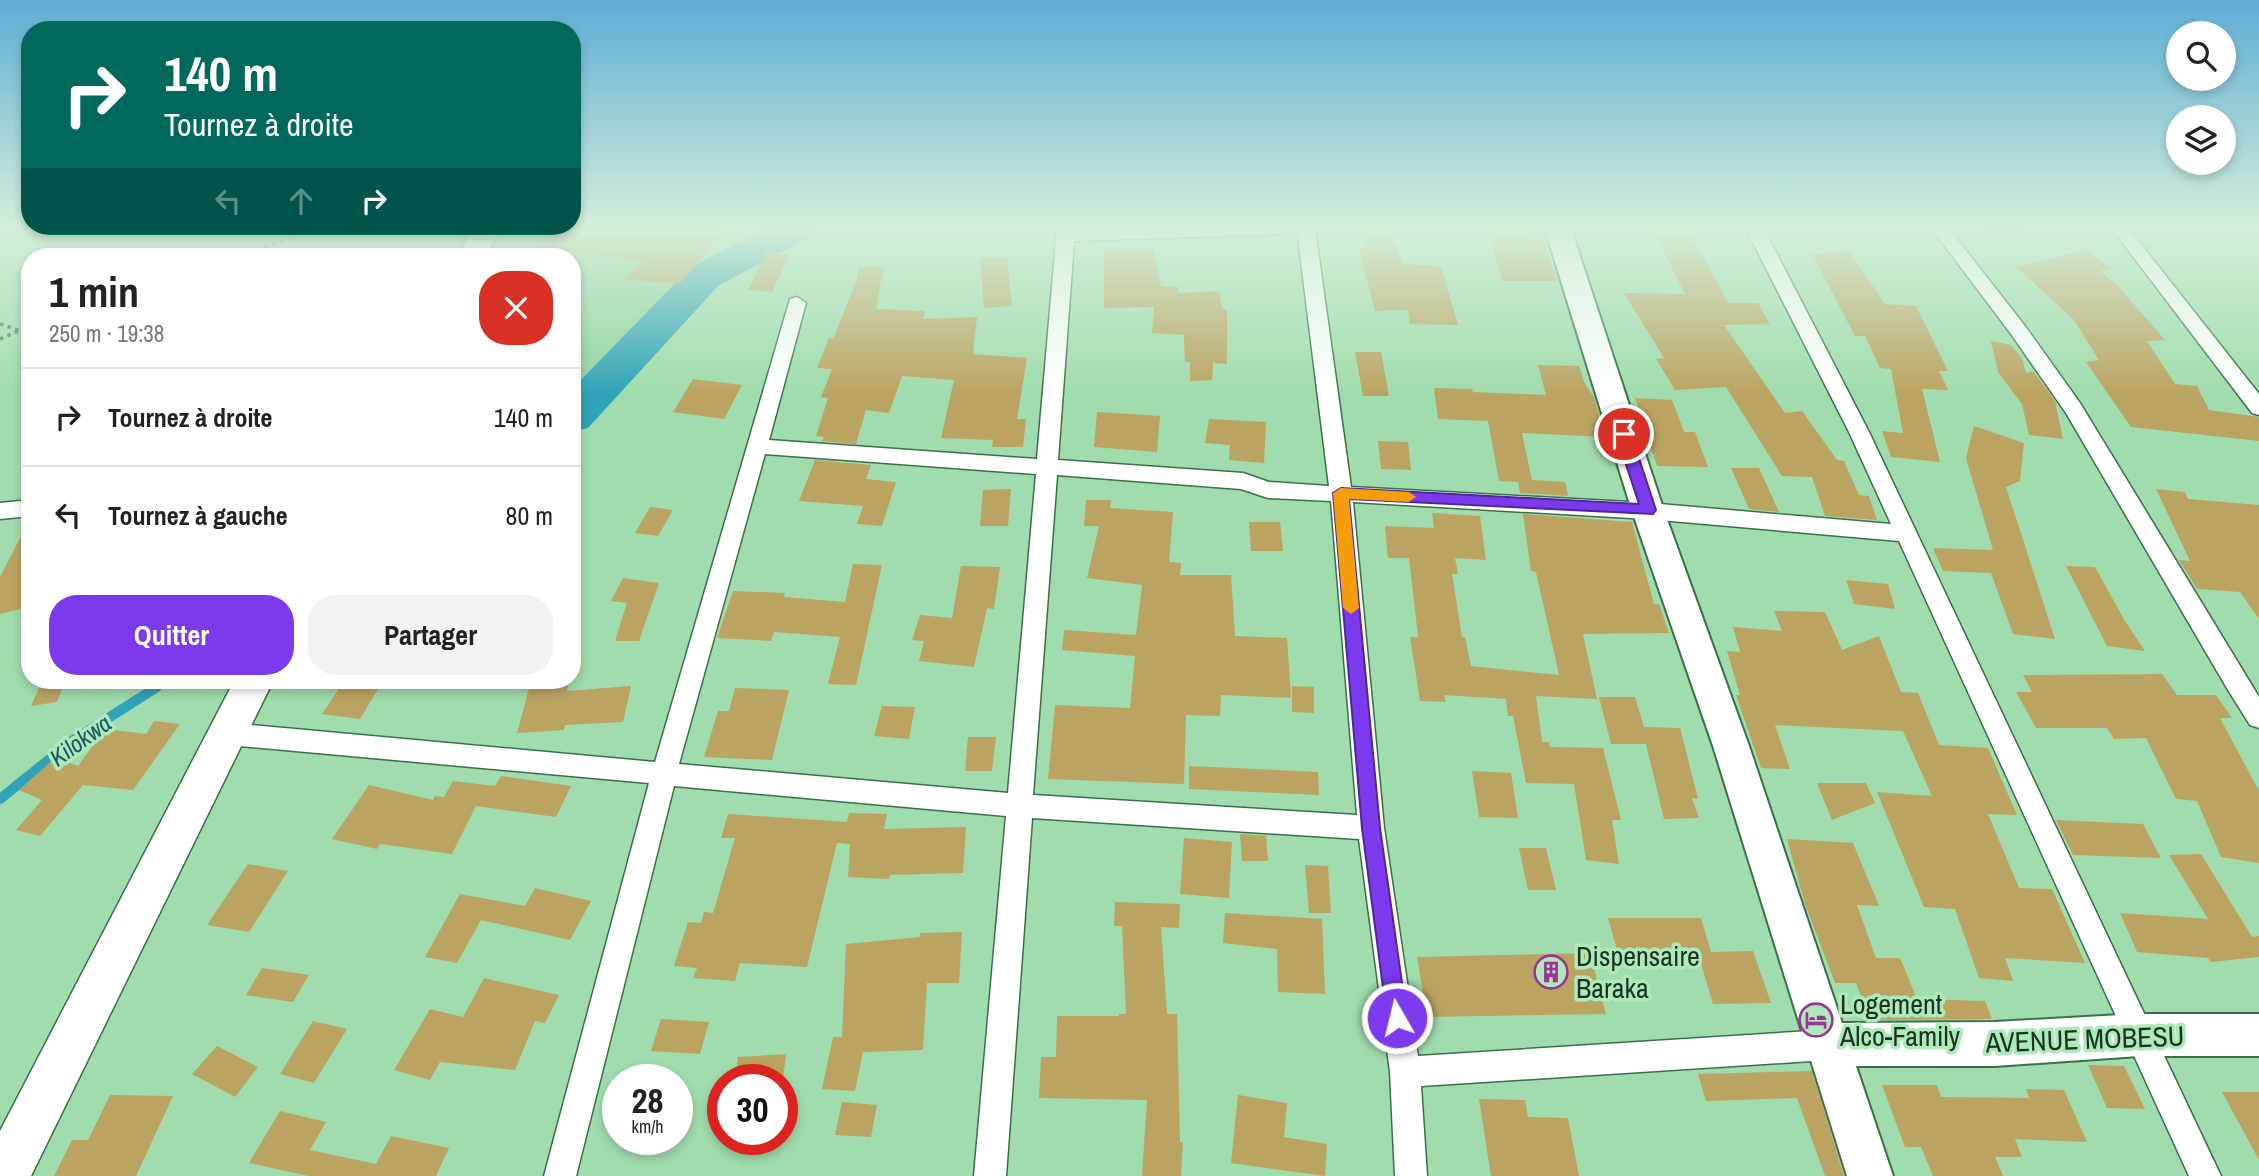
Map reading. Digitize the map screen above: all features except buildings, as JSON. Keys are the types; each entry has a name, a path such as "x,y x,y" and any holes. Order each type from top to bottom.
{"main road":[{"path":"4,1176 250,689"}],"street":[{"path":"990,1176 1062,284"},
{"path":"1313,284 1341,493 1371,828 1405,1072 1411,1176"},
{"path":"1576,284 1648,510 1731,746 1870,1176"},
{"path":"1783,284 1859,432 2205,1176"},
{"path":"1983,284 2025,337 2091,435 2222,661 2259,718"},
{"path":"2163,284 2259,408"},
{"path":"559,1176 664,773 797,303"},
{"path":"756,446 1243,481 1268,490 1648,510 1907,534"},
{"path":"0,512 21,509"},
{"path":"228,734 1021,806 1371,828"},
{"name":"AVENUE MOBESU","path":"1827,1045 1995,1044 2139,1035 2259,1035"},
{"path":"1405,1072 1827,1045"}],"path":[{"path":"0,324 21,331"},
{"path":"0,339 21,329"}],"shaded area":[{"path":"581,284 689,284 581,395"}],"waterway":[{"name":"Kilokwa","path":"581,407 698,284"},
{"name":"Kilokwa","path":"0,799 72,741 154,689"}],"slow traffic":[{"path":"1351,608 1341,493 1409,497"}],"place":[{"name":"Dispensaire Baraka","path":"1551,972"},
{"name":"Logement Alco-Family","path":"1816,1020"}],"route":[{"path":"1397,1018 1371,828 1341,493 1648,510 1624,434"}]}
